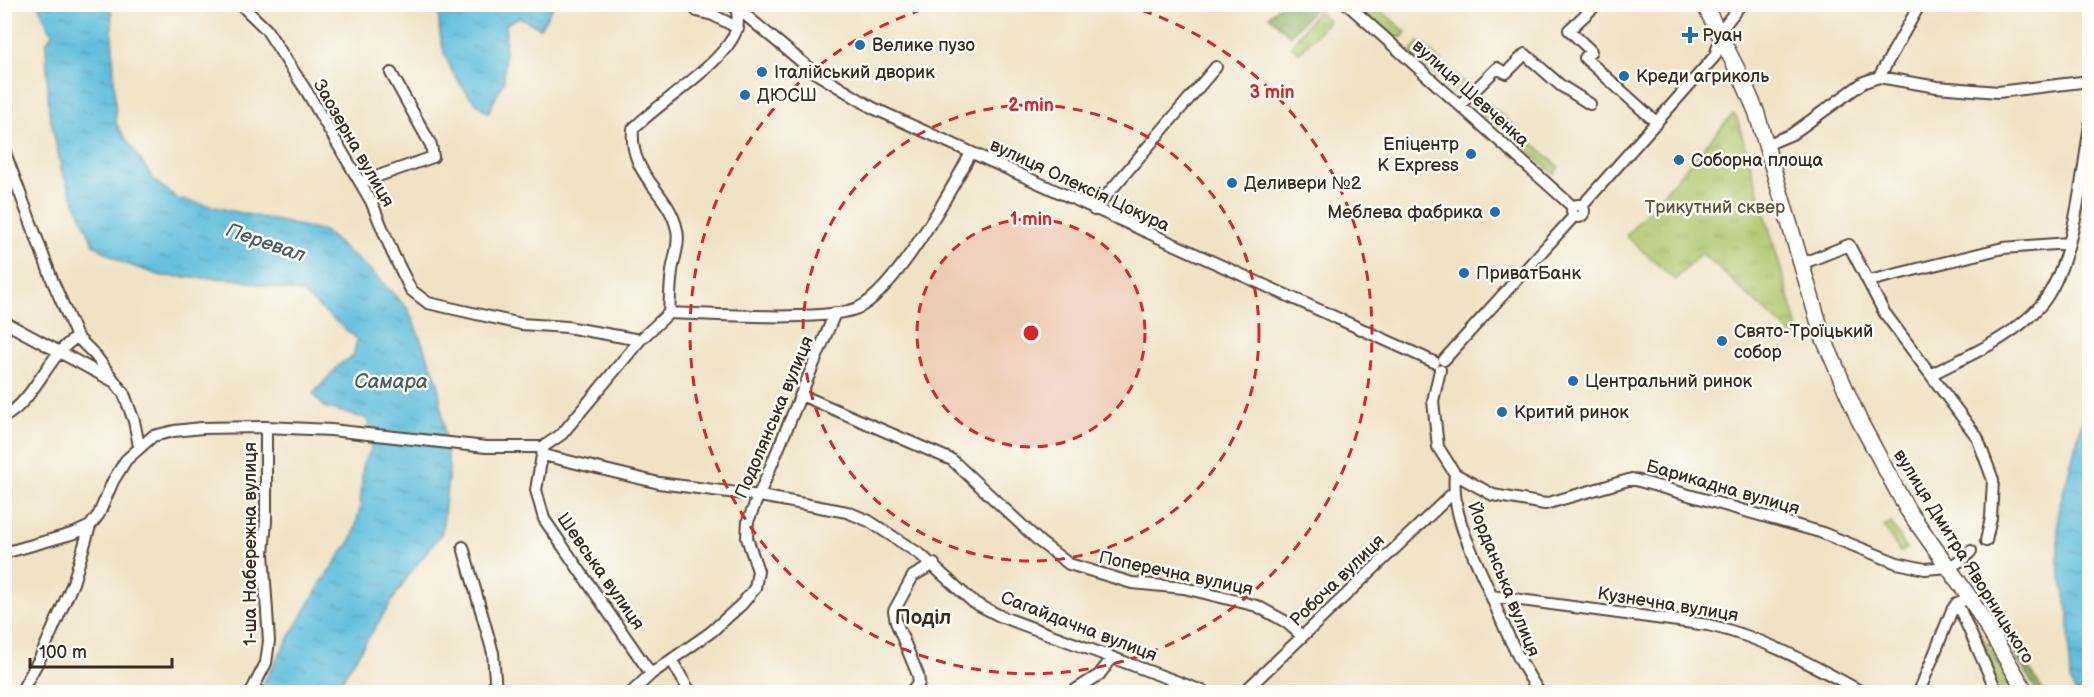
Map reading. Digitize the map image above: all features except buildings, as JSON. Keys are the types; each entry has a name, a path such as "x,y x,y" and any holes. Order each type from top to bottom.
{"highway":[{"name":"вулиця Дмитра Яворницького","path":"1704,4 1743,81 1766,145 1823,337 1859,420 1907,509 1949,567 1963,601 2026,693"}],"street":[{"name":"Заозерна вулиця","path":"240,4 266,29 361,182 411,290 428,303 521,324 567,327 640,340"},
{"path":"692,4 697,11 713,15 738,28"},
{"name":"вулиця Шевченка","path":"1347,4 1576,209"},
{"path":"1597,4 1569,30 1591,51 1585,58 1657,123"},
{"path":"1455,474 1438,447 1433,401 1439,364 1716,56 1724,26 1741,4"},
{"path":"1879,76 1920,4"},
{"path":"543,451 562,434 640,340 669,313 672,271 678,246 677,228 640,166 632,147 633,129 667,98 704,71 738,28 734,7"},
{"name":"вулиця Олексія Цокура","path":"734,7 786,51 873,108 1094,210 1439,364"},
{"path":"1460,105 1497,68 1506,73 1526,54 1560,85 1590,104"},
{"path":"1094,210 1216,67"},
{"path":"361,182 433,157 431,145 390,74"},
{"path":"1766,145 1792,134 1864,82 1879,76 1937,87 1998,92 2090,81"},
{"path":"1932,374 1998,340 2041,306 2058,276 2069,243 2090,125"},
{"path":"4,150 53,282 77,337 117,383 134,421 139,446 121,467 99,514 90,526 73,583 41,656 21,693"},
{"path":"669,313 750,316 835,313 861,307 887,281 942,208 971,153"},
{"path":"1869,280 2003,248 2069,243"},
{"path":"1801,264 1849,245 1884,312 1977,437 1994,480 1992,518 1986,541"},
{"name":"Подолянська вулиця","path":"632,693 651,674 711,632 742,604 755,588 759,571 747,538 748,521 835,313"},
{"path":"4,322 117,383"},
{"path":"4,417 24,398 66,344 77,337"},
{"name":"Поперечна вулиця","path":"801,395 952,460 1040,542 1069,564 1132,584 1184,588 1257,606 1272,612 1302,636"},
{"name":"Сагайдачна вулиця","path":"139,446 153,436 174,431 266,427 331,430 543,451 659,483 760,496 847,512 869,521 934,564 973,602 999,616 1205,693"},
{"name":"1-ша Набережна вулиця","path":"251,693 266,663 269,641 263,553 266,520 266,427"},
{"name":"Шевська вулиця","path":"543,451 536,490 544,519 651,674"},
{"name":"Барикадна вулиця","path":"1455,474 1492,495 1545,504 1632,479 1820,532 1897,563 1925,569 1949,567"},
{"name":"Йорданська вулиця","path":"1455,474 1453,493 1459,520 1521,666 1539,693"},
{"name":"Робоча вулиця","path":"1244,693 1453,493"},
{"path":"4,553 75,533 90,526"},
{"path":"463,547 493,653 496,693"},
{"path":"1949,567 1964,559 1971,551"},
{"path":"909,693 919,683 918,675 894,610 913,576 934,564"},
{"name":"Кузнечна вулиця","path":"1491,596 1708,625 1742,632 1815,667 1862,693"},
{"path":"1919,693 1963,601"},
{"path":"1963,601 1997,693"},
{"path":"1072,693 1099,675 1112,658"},
{"path":"672,661 690,693"}],"green space":[{"path":"1280,5 1309,5 1314,9 1290,36 1269,16"},
{"path":"1353,5 1375,5 1406,32 1402,37 1392,39"},
{"path":"1317,11 1329,21 1299,53 1291,46"},
{"path":"1419,42 1470,87 1470,91 1464,96 1459,95 1410,52"},
{"path":"1477,93 1559,167 1554,174 1494,119 1488,121 1472,107 1472,99"},
{"name":"Трикутний сквер","path":"1733,114 1737,118 1800,335 1797,339 1701,253 1675,280 1626,236"},
{"path":"1891,523 1906,548 1900,552 1884,527"},
{"path":"1984,604 2005,629 2044,692 2037,692"},
{"path":"1973,621 2016,692 2001,692 1978,641"}],"water":[{"name":"Самара","path":"38,5 111,5 116,124 154,180 178,199 324,231 370,270 408,309 438,382 449,469 442,533 408,576 334,692 258,692 320,585 353,537 360,509 363,464 371,450 368,419 324,407 313,394 340,364 353,357 357,339 302,293 234,279 162,276 123,263 94,245 62,172 49,112 46,44 52,34"},
{"path":"440,5 554,5 540,28 519,17 506,24 504,81 488,113 466,91 449,65 440,36"},
{"path":"2089,396 2090,692 2075,692 2070,680 2069,615 2058,563 2058,512"}],"place":[{"name":"Руан","path":"1690,35"},
{"name":"Велике пузо","path":"860,45"},
{"name":"Італійський дворик","path":"762,72"},
{"name":"Креди агриколь","path":"1624,76"},
{"name":"ДЮСШ","path":"745,95"},
{"name":"Епіцентр К Express","path":"1471,154"},
{"name":"Соборна площа","path":"1679,160"},
{"name":"Деливери №2","path":"1232,183"},
{"name":"Меблева фабрика","path":"1495,212"},
{"name":"ПриватБанк","path":"1464,273"},
{"name":"Свято-Троїцький собор","path":"1722,341"},
{"name":"Центральний ринок","path":"1573,381"},
{"name":"Критий ринок","path":"1502,412"}],"district":[{"name":"Поділ","path":"923,617"}],"water label":[{"name":"Перевал","path":"266,242"}]}
